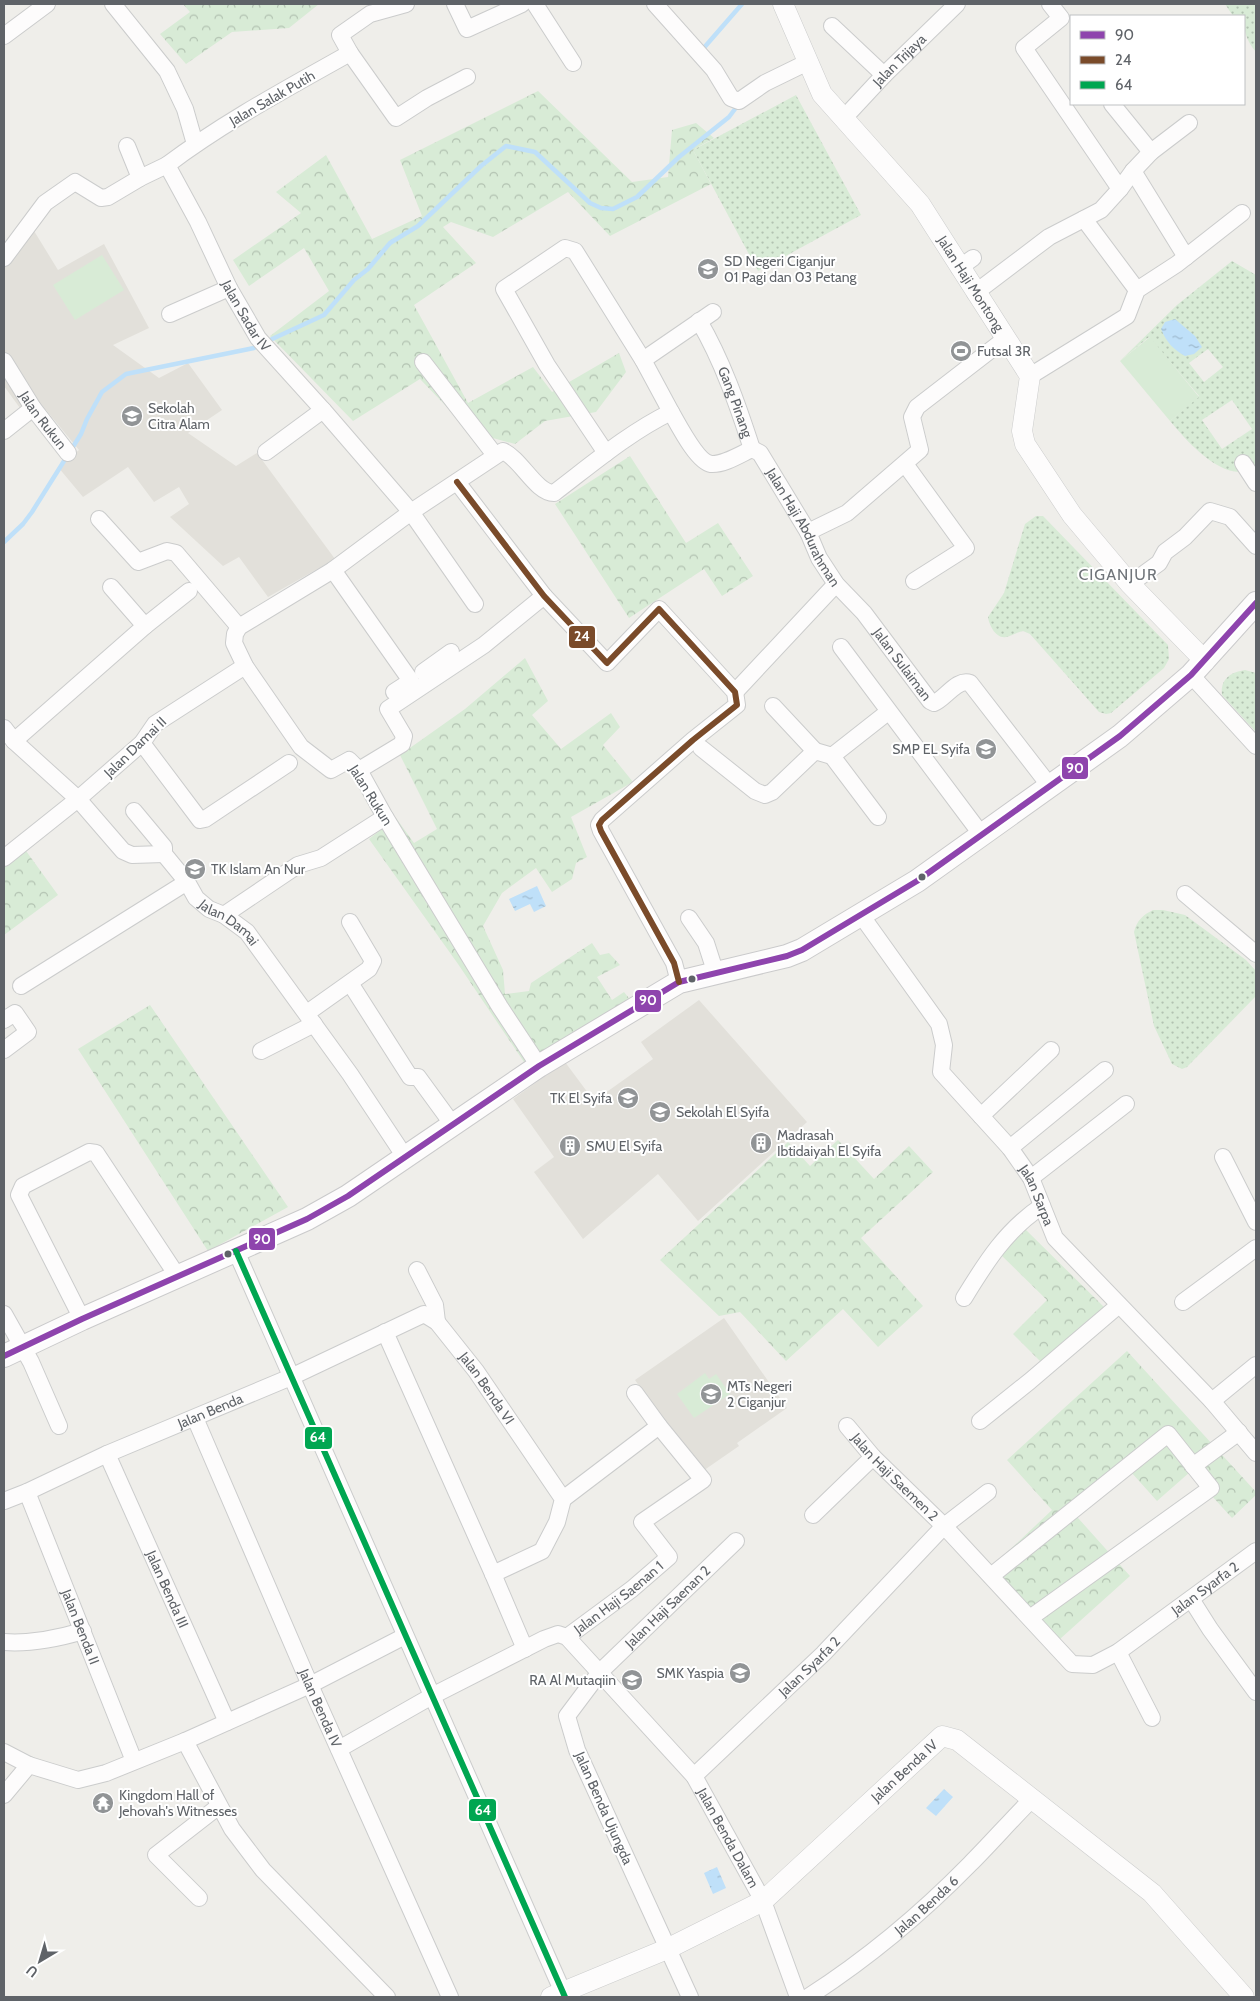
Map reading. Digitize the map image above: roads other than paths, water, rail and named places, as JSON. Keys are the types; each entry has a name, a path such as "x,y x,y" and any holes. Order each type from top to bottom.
{"main road":[{"path":"14,1352 82,1319 307,1219 348,1196 539,1066 679,982 787,956 802,950 861,915 923,877 1120,736 1198,668 1256,603"}],"street":[{"path":"4,36 47,4"},
{"path":"4,258 45,203 75,182 101,198 108,197 140,178 167,166 195,144 185,109 167,71 113,4"},
{"path":"406,4 370,14 340,35 350,53 396,118 427,98 467,77"},
{"path":"454,4 467,29 522,4"},
{"path":"535,4 573,63"},
{"path":"655,4 714,70 731,98 739,101 765,84 808,62"},
{"name":"Jalan Haji Montong","path":"783,4 822,94 920,204 966,263 975,293 1030,376"},
{"name":"Jalan Trijaya","path":"844,118 884,75 957,4"},
{"path":"1050,4 1061,18 1025,48 1120,189"},
{"path":"832,26 884,75"},
{"name":"Jalan Salak Putih","path":"195,144 269,98 350,53"},
{"path":"1113,105 1151,152"},
{"path":"975,293 1049,237 1102,210 1151,152 1189,123"},
{"path":"127,146 140,178"},
{"name":"Jalan Sadar IV","path":"167,166 198,222 229,288 258,338 411,512 476,604"},
{"path":"1133,171 1186,256"},
{"path":"1242,213 1186,256 1137,290 1127,316 1030,376 1022,431 1025,444 1072,515 1198,668 1256,746"},
{"path":"1084,219 1137,290"},
{"path":"99,518 138,562 166,551 176,552 239,627 332,570 411,512 503,451 512,455 541,488 548,493 554,493 606,453 671,412 643,360 575,251 565,248 504,290 547,365 606,453"},
{"path":"170,314 229,288"},
{"name":"Gang Pinang","path":"643,360 706,316 709,338 743,420 752,449 721,463 710,464 700,458 671,412"},
{"path":"808,532 847,513 920,450 912,417 917,406 1005,339"},
{"name":"Jalan Rukun","path":"4,360 34,408 68,453"},
{"path":"423,362 495,455"},
{"path":"4,431 34,408"},
{"path":"266,452 323,410"},
{"name":"Jalan Haji Abdurahman","path":"679,982 674,962 599,825 602,820 686,746 737,705 735,692 836,584 819,558 808,532 760,453 752,449"},
{"path":"1243,463 1256,483"},
{"path":"905,464 966,548 914,581"},
{"path":"457,482 544,596 607,664 659,609 735,692"},
{"path":"1130,584 1159,562 1165,552 1184,537 1210,511 1230,517 1256,546"},
{"path":"332,570 411,681"},
{"name":"Jalan Sulaiman","path":"836,584 864,613 930,701 934,703 938,701 961,683 966,681 970,683 1049,785"},
{"path":"111,587 145,626"},
{"path":"164,854 132,855 123,851 78,799 9,734 189,591"},
{"path":"359,770 402,744 404,736 388,708 484,645 544,596"},
{"name":"Jalan Rukun","path":"239,627 235,634 234,643 245,666 301,747 331,770 349,760 359,770 385,817 500,1007 539,1066"},
{"path":"841,648 982,834"},
{"path":"386,697 451,652"},
{"name":"Jalan Damai II","path":"4,858 78,799 142,743 154,724 245,666"},
{"path":"773,706 815,751 832,756 878,817"},
{"path":"832,756 888,712"},
{"path":"142,743 200,820 205,819 289,763"},
{"path":"702,748 755,791 765,795 772,792 815,751"},
{"name":"Jalan Damai","path":"134,811 164,847 164,854 187,882 196,898 209,909 224,915 247,932 350,1074 405,1157"},
{"path":"224,915 298,865 321,858 385,817"},
{"path":"21,986 187,882"},
{"path":"1185,894 1256,954"},
{"name":"Jalan Sarpa","path":"861,915 940,1024 944,1046 941,1072 1010,1148 1031,1178 1055,1238 1212,1401 1256,1453"},
{"path":"689,918 706,943 716,974"},
{"path":"261,1051 310,1019 350,983 369,969 373,961 350,922"},
{"path":"350,983 410,1077 418,1077 453,1125"},
{"path":"4,1020 15,1013 28,1032 4,1050"},
{"path":"981,1116 1052,1050"},
{"path":"1010,1148 1106,1070"},
{"path":"1031,1178 1126,1104"},
{"path":"82,1319 19,1195 23,1186 89,1152 96,1153 178,1277"},
{"path":"1223,1157 1256,1222"},
{"path":"964,1298 994,1251 1028,1216 1042,1206"},
{"path":"1183,1302 1256,1248"},
{"path":"236,1251 406,1636 560,1995"},
{"path":"417,1270 435,1305 437,1322"},
{"path":"980,1421 1119,1305"},
{"path":"4,1314 14,1352 59,1426"},
{"path":"291,1377 424,1314 437,1322"},
{"name":"Jalan Benda VI","path":"437,1322 476,1371 563,1499"},
{"path":"385,1332 525,1649"},
{"path":"1212,1401 1256,1365"},
{"name":"Jalan Benda","path":"4,1501 28,1492 107,1454 291,1377"},
{"path":"493,1574 542,1551 557,1522 563,1499 659,1426 635,1393"},
{"name":"Jalan Benda IV","path":"195,1418 310,1685 450,1997"},
{"name":"Jalan Haji Saenan 1","path":"567,1638 632,1589 669,1557 642,1522 703,1480 659,1426"},
{"name":"Jalan Haji Saemen 2","path":"847,1426 873,1457 944,1526"},
{"path":"1193,1466 1238,1432"},
{"path":"991,1576 1168,1434 1211,1488 1030,1618"},
{"name":"Jalan Benda III","path":"107,1454 228,1722"},
{"path":"814,1515 873,1457"},
{"name":"Jalan Benda II","path":"28,1492 134,1761"},
{"path":"944,1526 988,1492"},
{"name":"Jalan Syarfa 2","path":"694,1776 823,1654 944,1526 1072,1664 1093,1665 1118,1652 1256,1550"},
{"name":"Jalan Haji Saenan 2","path":"600,1672 736,1541"},
{"path":"1191,1599 1210,1629 1256,1692"},
{"path":"4,1642 26,1644 83,1631"},
{"path":"339,1749 432,1696 544,1639 558,1634 567,1638 600,1672 694,1776"},
{"path":"4,1752 29,1765 78,1780 106,1773 185,1741 310,1685 406,1636"},
{"path":"1118,1652 1152,1718"},
{"name":"Jalan Benda Ujungda","path":"600,1672 567,1716 578,1750 667,1949"},
{"name":"Jalan Benda IV","path":"560,1995 667,1949 762,1901 942,1736 956,1740 1033,1798 1152,1893 1244,1997"},
{"path":"185,1741 232,1829 263,1870 387,1997"},
{"path":"4,1795 29,1765"},
{"name":"Jalan Benda Dalam","path":"694,1776 762,1901 798,1997"},
{"name":"Jalan Benda 6","path":"808,1997 866,1958 901,1929 970,1864 1033,1798"},
{"path":"199,1898 156,1856 219,1806"},
{"path":"667,1949 690,1997"}],"water":[{"path":"1175,319 1195,336 1202,347 1194,354 1185,356 1168,342 1163,334 1161,329 1165,322"},
{"path":"537,886 546,906 534,912 530,904 515,911 509,899"},
{"path":"944,1789 953,1797 936,1816 926,1808"},
{"path":"717,1867 726,1888 713,1894 704,1873"}],"waterway":[{"path":"702,50 742,4"},
{"path":"270,340 324,315 354,280 368,269 390,243 418,226 481,166 506,146 535,152 590,203 601,208 613,209 637,197 679,157 729,117 735,109"},
{"path":"4,542 23,524 32,512 81,434 102,392 126,374 254,348"}],"place":[{"name":"SD Negeri Ciganjur 01 Pagi dan 03 Petang","path":"708,269"},
{"name":"Futsal 3R","path":"961,351"},
{"name":"Sekolah Citra Alam","path":"132,416"},
{"name":"SMP EL Syifa","path":"986,749"},
{"name":"TK Islam An Nur","path":"195,869"},
{"name":"TK El Syifa","path":"628,1098"},
{"name":"Sekolah El Syifa","path":"660,1112"},
{"name":"Madrasah Ibtidaiyah El Syifa","path":"761,1143"},
{"name":"SMU El Syifa","path":"570,1146"},
{"name":"MTs Negeri 2 Ciganjur","path":"711,1394"},
{"name":"SMK Yaspia","path":"740,1673"},
{"name":"RA Al Mutaqiin","path":"632,1680"},
{"name":"Kingdom Hall of Jehovah's Witnesses","path":"103,1803"}],"district":[{"name":"CIGANJUR","path":"1118,574"}]}
